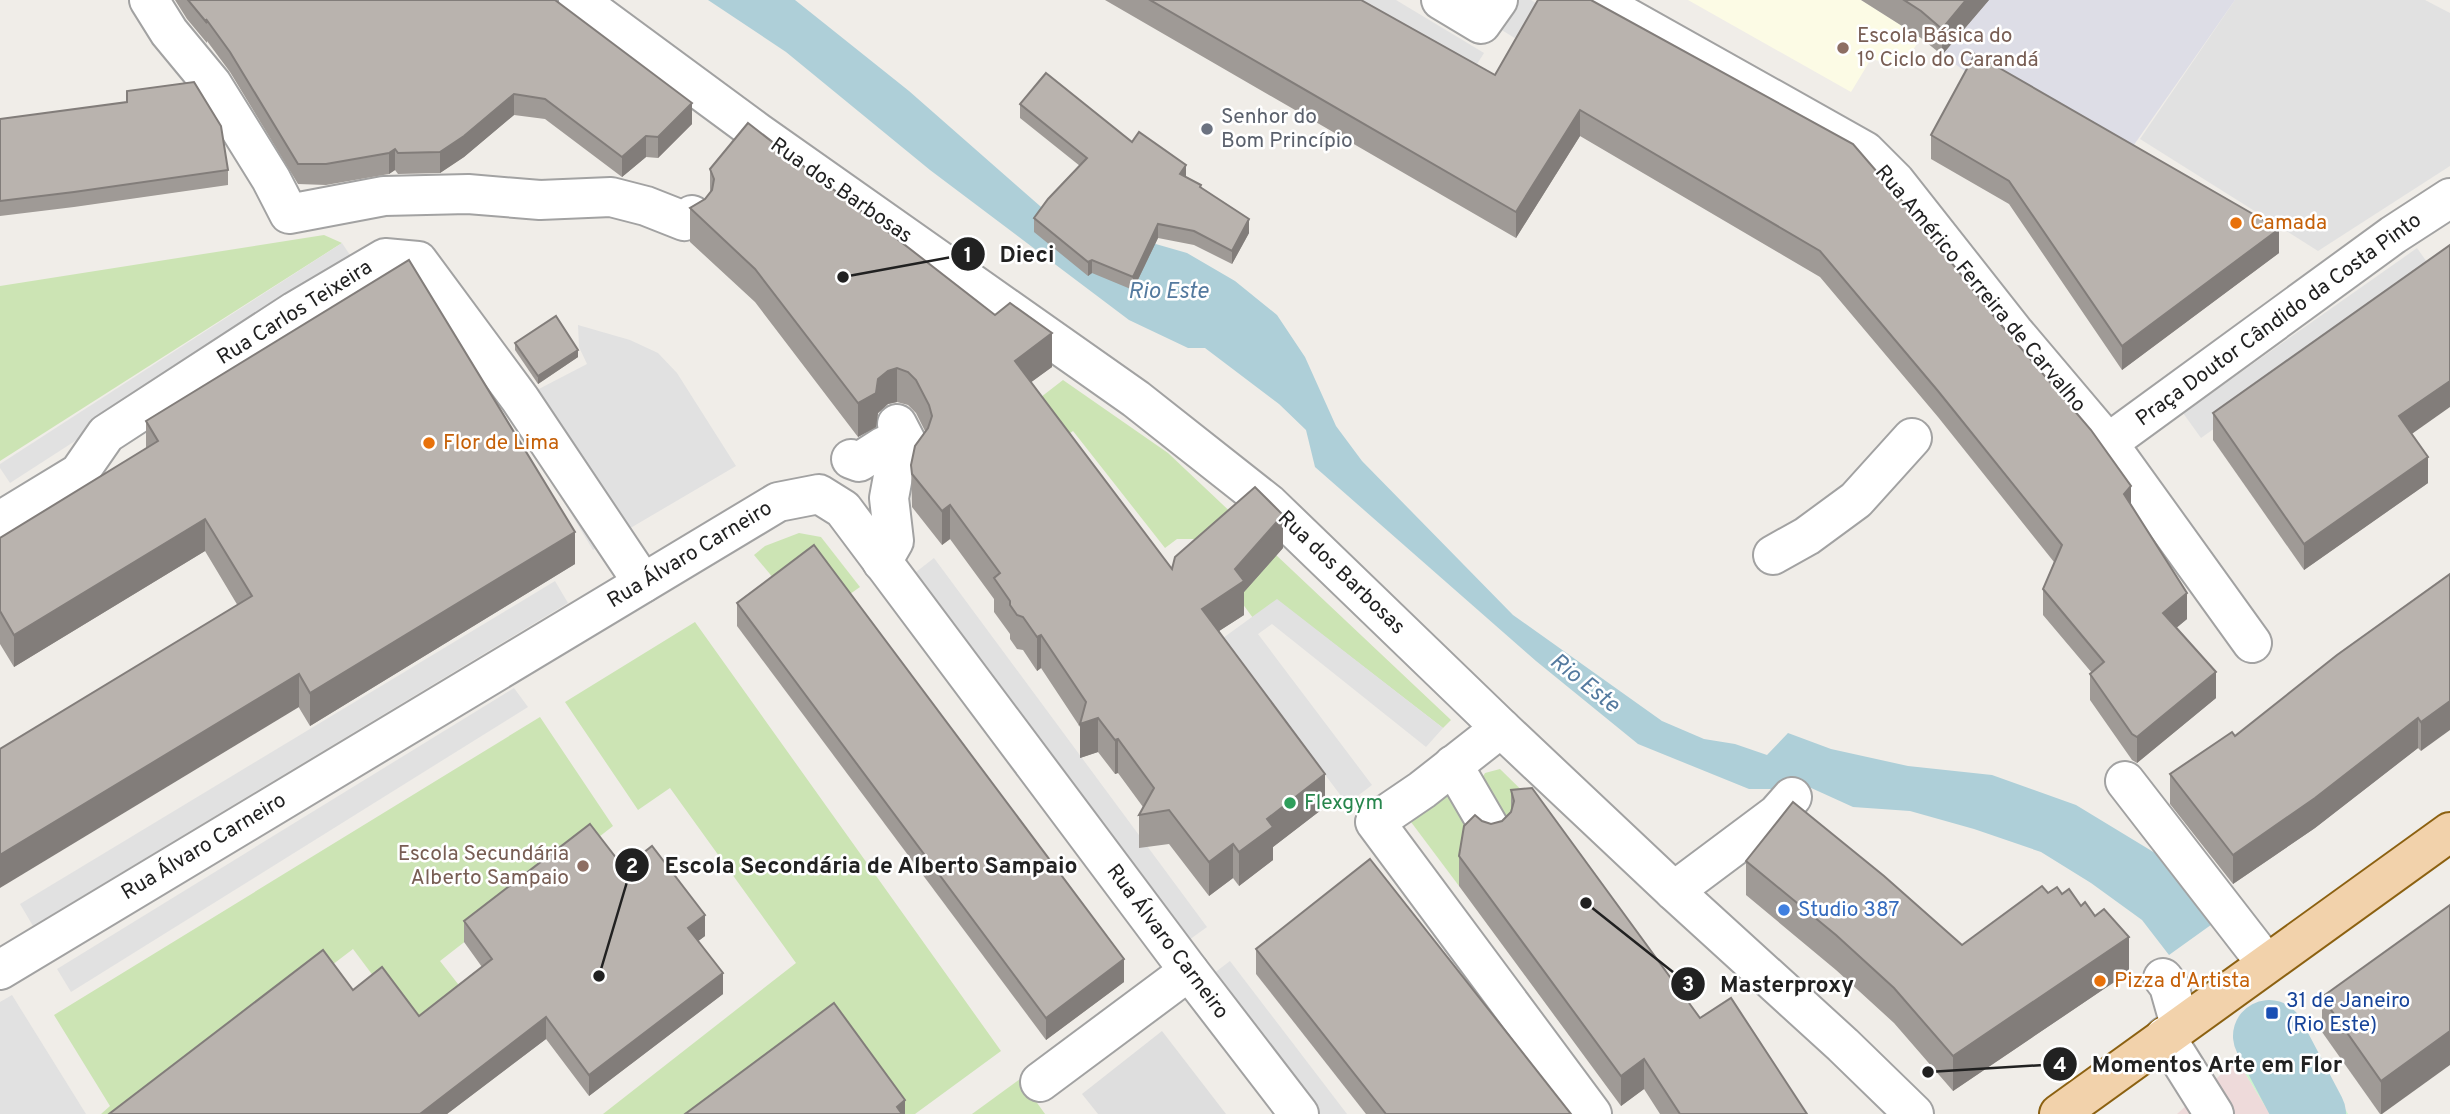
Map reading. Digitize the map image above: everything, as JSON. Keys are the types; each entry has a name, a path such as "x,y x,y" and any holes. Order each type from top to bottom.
{"main road":[{"path":"2075,1109 2180,1025 2450,832"}],"street":[{"path":"149,0 169,32 212,84 281,196 289,214 384,196 468,194 540,200 611,197 684,220 692,215"},
{"name":"Rua dos Barbosas","path":"578,0 757,132 1136,399 1269,504 1501,728 1914,1114"},
{"path":"1441,0 1481,24 1498,0"},
{"name":"Rua Américo Ferreira de Carvalho","path":"1596,0 1865,151 1895,181 2014,332 2108,443 2252,643"},
{"name":"Praça Doutor Cândido da Costa Pinto","path":"2108,443 2393,235 2450,198"},
{"name":"Rua Carlos Teixeira","path":"0,521 79,473 106,434 295,311 385,258 418,261 520,399 643,583"},
{"path":"851,459 859,462 903,436 889,498 894,541 881,562"},
{"path":"1773,555 1807,536 1856,500 1913,438"},
{"name":"Rua Álvaro Carneiro","path":"0,970 778,502 819,494 843,509 1299,1114"},
{"path":"1501,728 1376,822 1592,1114"},
{"path":"1453,765 1492,832"},
{"path":"2125,781 2266,963"},
{"path":"1674,891 1777,814 1792,797"},
{"path":"1041,1082 1189,971"},
{"path":"2163,978 2169,986 2180,1025 2214,1114"}],"shaded area":[{"path":"1353,0 1396,0 1484,53 1472,72"},
{"path":"1517,0 1531,0 1539,5 1518,40 1500,29"},
{"name":"Escola Básica do 1º Ciclo do Carandá","path":"1688,0 1861,0 1921,38 1902,66 1871,59 1851,92"},
{"path":"1989,0 2235,0 2122,162 1975,78 1942,55"},
{"path":"2235,0 2425,0 2450,13 2450,166 2318,251 2140,139"},
{"path":"342,243 354,261 10,483 0,464"},
{"path":"2417,248 2434,272 2201,438 2183,413"},
{"path":"578,325 630,340 658,353 677,373 736,466 593,550 506,406 587,364 579,347"},
{"path":"934,558 1207,927 1189,940 916,572"},
{"path":"555,581 568,603 33,926 20,904"},
{"path":"1277,599 1443,728 1426,747 1272,624 1258,634 1372,785 1347,804 1223,638"},
{"path":"514,688 528,707 71,992 57,969"},
{"path":"1230,961 1347,1114 1320,1114 1213,974"},
{"path":"12,995 86,1114 0,1114 0,1002"},
{"path":"1162,1031 1226,1114 1098,1114 1082,1094"},
{"path":"2237,1060 2270,1114 2177,1114"}],"green space":[{"path":"324,235 342,243 0,461 0,286"},
{"path":"1063,380 1168,453 1451,720 1443,728 1277,600 1253,618 1195,539 1177,539 1165,548 1073,431 1060,440 1032,404"},
{"path":"799,533 821,537 860,587 840,601 784,591 754,555 765,546"},
{"path":"695,622 1001,1051 915,1114 603,1114 796,963 670,788 638,810 565,702"},
{"path":"540,717 613,826 440,961 469,998 419,1037 353,949 137,1114 101,1114 110,1106 54,1015"},
{"path":"1500,769 1542,810 1502,825 1477,787 1485,773"},
{"path":"1447,791 1484,837 1464,856 1459,886 1411,822"},
{"path":"2292,1019 2348,1114 2270,1114 2237,1060"},
{"path":"1020,1079 1045,1114 972,1114"}],"water":[{"name":"Rio Este","path":"708,0 795,0 909,91 1048,213 1187,253 1235,281 1277,315 1305,357 1336,426 1362,461 1513,615 1662,721 1704,739 1735,744 1767,755 1788,733 1831,749 1908,766 1992,775 2076,805 2160,856 2222,917 2169,955 2142,920 2091,883 2041,852 1910,811 1853,807 1809,787 1786,782 1776,789 1749,789 1638,744 1536,661 1315,467 1306,430 1279,404 1205,348 1188,348 1129,320 930,170 786,52"},
{"path":"2277,1049 2312,1114 2285,1114 2257,1062"}],"building":[{"path":"188,0 555,0 692,103 658,137 646,136 622,157 545,99 514,94 464,136 440,152 398,153 395,149 389,153 326,164 298,164 230,52"},
{"path":"1150,0 1361,0 1495,75 1538,0 1591,0 1853,144 2091,430 2131,486 2124,494 2187,593 2163,613 2216,672 2137,737 2132,734 2090,674 2104,662 2043,589 2062,545 1938,391 1820,251 1580,110 1516,212"},
{"path":"1904,0 1966,0 1942,29"},
{"path":"1975,54 2279,229 2122,346 2009,181 1931,135"},
{"path":"1046,73 1132,142 1139,132 1186,165 1180,174 1201,185 1200,187 1249,219 1232,251 1194,231 1158,224 1133,277 1092,260 1088,262 1034,218 1087,158 1020,104"},
{"path":"194,82 221,126 228,170 0,201 0,119 127,102 127,91"},
{"path":"748,123 995,315 1010,303 1052,333 1015,361 1172,569 1175,557 1255,487 1283,515 1235,569 1244,581 1202,609 1325,774 1267,819 1273,827 1239,852 1233,844 1209,862 1169,810 1139,815 1154,788 1118,739 1115,740 1098,718 1080,724 1086,702 1041,635 1037,637 1023,617 1017,615 1010,605 994,578 1000,573 950,505 942,511 912,474 915,446 928,428 932,416 916,380 908,372 897,368 888,371 878,379 876,393 858,403 755,269 690,208 705,199 712,190 714,179 710,169"},
{"path":"2450,245 2450,381 2399,416 2428,457 2304,544 2213,413"},
{"path":"409,260 575,532 310,693 299,674 0,855 0,749 252,596 205,519 14,635 0,611 0,538 158,441 146,421"},
{"path":"556,316 578,350 538,376 515,343"},
{"path":"814,545 1124,959 1046,1018 737,603"},
{"path":"2450,574 2450,701 2421,722 2418,718 2315,798 2233,855 2170,774 2232,732 2235,736 2337,655"},
{"path":"1532,788 1700,1018 1731,998 1807,1114 1680,1114 1644,1059 1621,1076 1459,856 1464,826 1475,815 1491,824 1502,821 1511,812 1514,801 1511,790"},
{"path":"1793,802 1884,876 1962,945 2042,886 2048,893 2057,887 2062,894 2069,889 2081,906 2085,902 2095,916 2104,909 2129,937 1953,1056 1894,988 1836,935 1746,861"},
{"path":"590,824 624,868 652,846 705,915 688,928 723,973 589,1075 546,1017 420,1114 109,1114 323,950 353,990 382,967 419,1016 492,959 464,921"},
{"path":"1370,859 1571,1114 1386,1114 1256,949"},
{"path":"2450,905 2450,1031 2381,1081 2322,997"},
{"path":"834,1003 905,1100 897,1107 902,1114 685,1114"}],"waterway":[{"name":"Rio Este","path":"2269,1036 2310,1114"}],"place":[{"name":"Escola Básica do 1º Ciclo do Carandá","path":"1843,48"},
{"name":"Senhor do Bom Princípio","path":"1207,129"},
{"name":"Camada","path":"2236,223"},
{"name":"Dieci","path":"843,277"},
{"name":"Flor de Lima","path":"429,443"},
{"name":"Flexgym","path":"1290,803"},
{"name":"Escola Secundária Alberto Sampaio","path":"583,866"},
{"name":"Masterproxy","path":"1586,903"},
{"name":"Studio 387","path":"1784,910"},
{"name":"Escola Secondária de Alberto Sampaio","path":"599,976"},
{"name":"Pizza d'Artista","path":"2100,981"},
{"name":"31 de Janeiro (Rio Este)","path":"2272,1013"},
{"name":"Momentos Arte em Flor","path":"1928,1072"}]}
